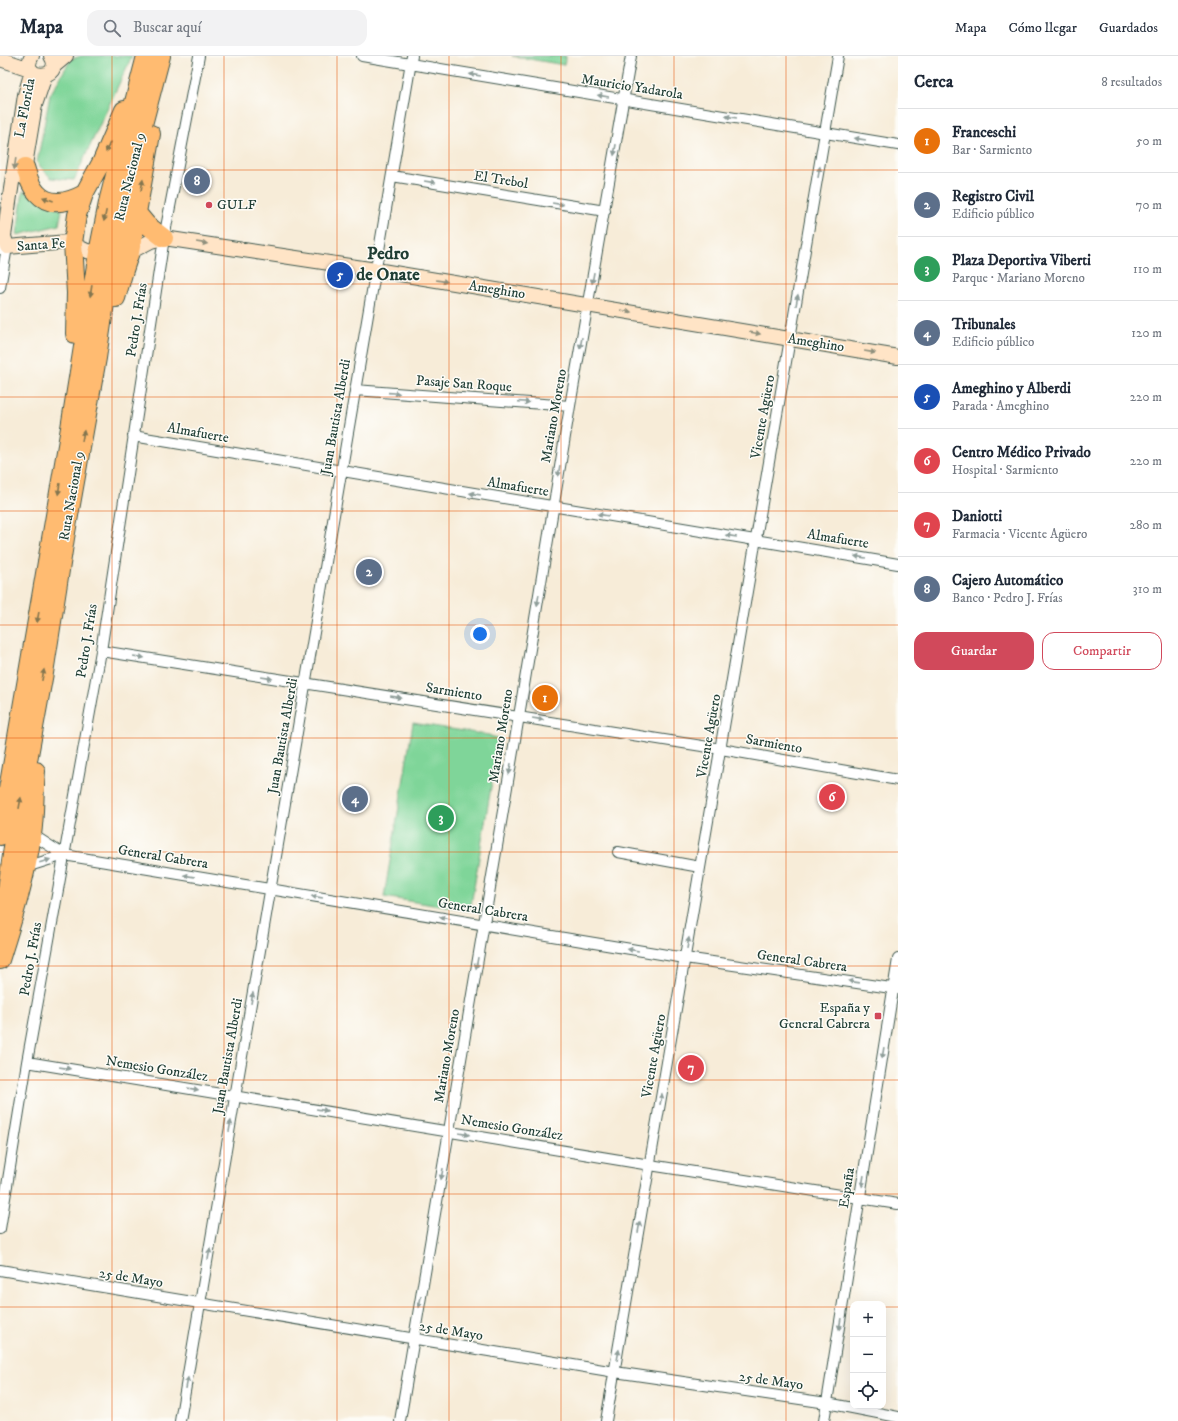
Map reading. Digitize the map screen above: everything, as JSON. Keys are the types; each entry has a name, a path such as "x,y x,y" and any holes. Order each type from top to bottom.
{"highway":[{"name":"Ruta Nacional 9","path":"146,56 149,75"},
{"name":"Ruta Nacional 9","path":"29,710 44,673 66,531 97,358 109,198 149,75 160,56"},
{"path":"76,390 74,335 76,293 73,243 77,215 84,194 102,161 116,126 149,75"},
{"path":"97,358 109,325 130,252 155,112 149,75"},
{"path":"25,167 30,183 36,193 42,198 59,203 84,194"},
{"path":"137,213 147,225 164,238"},
{"name":"Ruta Nacional 9","path":"0,939 4,827 29,710 76,390 105,254"},
{"path":"0,775 29,710"},
{"path":"0,960 9,933 26,867 32,834 38,747 29,710"}],"street":[{"path":"1,60 21,56"},
{"path":"1,60 41,66 66,56"},
{"name":"Pedro J. Frías","path":"0,1229 27,1062 100,651 164,238 199,56"},
{"name":"Mauricio Yadarola","path":"362,56 412,60 624,100 898,145"},
{"name":"Mariano Moreno","path":"400,1421 570,406 631,56"},
{"name":"Vicente Agüero","path":"606,1421 700,867 722,749 838,56"},
{"name":"Juan Bautista Alberdi","path":"180,1421 306,684 340,471 412,60"},
{"path":"4,248 12,237 41,66"},
{"name":"La Florida","path":"0,288 5,228 25,95 41,66"},
{"name":"El Trebol","path":"392,176 605,211"},
{"name":"Ameghino","path":"105,254 124,254 164,238 376,270 898,357"},
{"name":"Santa Fe","path":"4,248 61,241 73,243 87,250 105,254"},
{"name":"Pasaje San Roque","path":"355,390 570,406"},
{"name":"Almafuerte","path":"134,436 898,564"},
{"name":"Sarmiento","path":"100,651 519,716 722,749 898,780"},
{"path":"4,827 32,834 64,855"},
{"path":"618,852 700,867"},
{"path":"26,867 64,855"},
{"name":"General Cabrera","path":"64,855 685,958 896,988"},
{"name":"España","path":"824,1421 896,988 898,959"},
{"name":"Nemesio González","path":"27,1062 650,1165 898,1204"},
{"name":"25 de Mayo","path":"0,1270 615,1372 827,1403 898,1417"}],"green space":[{"path":"82,56 132,56 74,180 51,178 37,163 50,95 71,59"},
{"path":"512,56 566,56 564,65"},
{"path":"23,191 62,210 59,225 17,235"},
{"path":"413,723 489,735 499,740 470,911 384,897"}],"place":[{"name":"Cajero Automático","path":"197,181"},
{"name":"GULF","path":"209,205"},
{"name":"Ameghino y Alberdi","path":"340,275"},
{"name":"Registro Civil","path":"369,572"},
{"name":"Franceschi","path":"545,698"},
{"name":"Centro Médico Privado","path":"832,797"},
{"name":"Tribunales","path":"355,799"},
{"name":"Plaza Deportiva Viberti","path":"441,818"},
{"name":"España y General Cabrera","path":"878,1016"},
{"name":"Daniotti","path":"691,1068"}],"district":[{"name":"Pedro de Onate","path":"388,264"}]}
